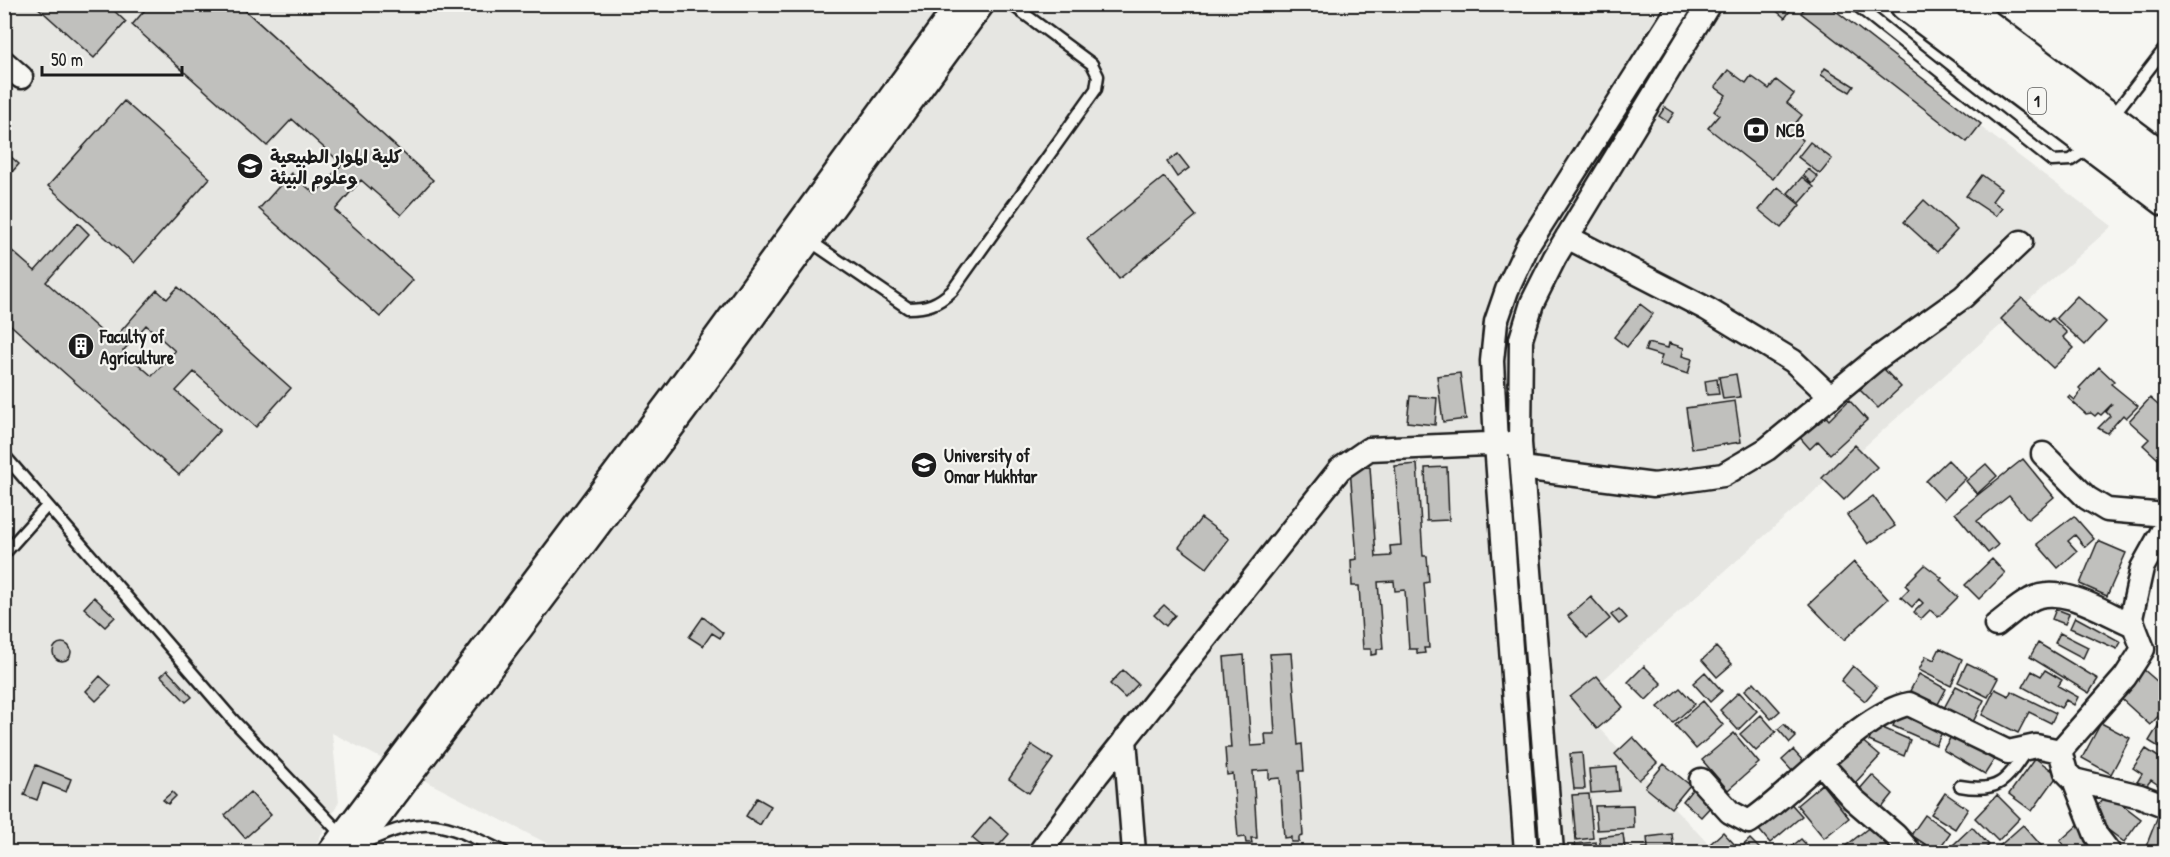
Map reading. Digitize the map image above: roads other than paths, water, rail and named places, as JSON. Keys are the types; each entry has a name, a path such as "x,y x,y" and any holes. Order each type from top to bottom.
{"highway":[{"name":"1","path":"1907,4 2103,132 2166,162"},
{"name":"1","path":"1956,4 2047,74 2166,199"}],"street":[{"path":"345,846 685,411 958,4"},
{"path":"802,235 983,4"},
{"path":"1526,852 1496,444 1492,361 1496,322 1507,290 1528,245 1682,4"},
{"path":"1552,852 1520,443 1521,339 1532,303 1567,237 1709,4"},
{"path":"1567,237 1707,309 1793,361 1831,397"},
{"path":"1522,468 1654,485 1723,474 1767,449 1875,360 1963,297 2021,242"},
{"path":"1040,852 1125,739 1312,503 1351,459 1369,449 1520,443"},
{"path":"2043,454 2086,498 2107,510 2166,515"},
{"path":"2060,751 2125,677 2143,649 2131,624 2142,568 2166,525"},
{"path":"1996,625 2031,599 2050,593 2085,603 2131,624"},
{"path":"1701,780 1730,812 1749,822 1859,731 1895,707 1909,704 2008,752 2036,746 2060,751"},
{"path":"1125,739 1134,852"},
{"path":"2060,751 2066,772 2074,780 2096,835 2109,852"},
{"path":"1821,763 1853,799 1895,835 1910,852"},
{"path":"2074,780 2140,796 2166,806"}],"lane":[{"path":"802,235 908,308 922,308 940,302 952,291 1096,89 1098,76 1092,64 1011,4"},
{"path":"1855,4 2052,161 2071,160 2103,132 2166,47"},
{"path":"4,455 345,846 407,825 433,823 454,828 504,852"},
{"path":"4,554 47,506"},
{"path":"1960,786 1982,790 1993,788 2010,775 2029,748"}],"place":[{"name":"NCB","path":"1756,130"},
{"name":"كلية الموار الطبيعية وعلوم البيئة","path":"250,166"},
{"name":"Faculty of Agriculture","path":"81,346"},
{"name":"University of Omar Mukhtar","path":"924,465"}]}
